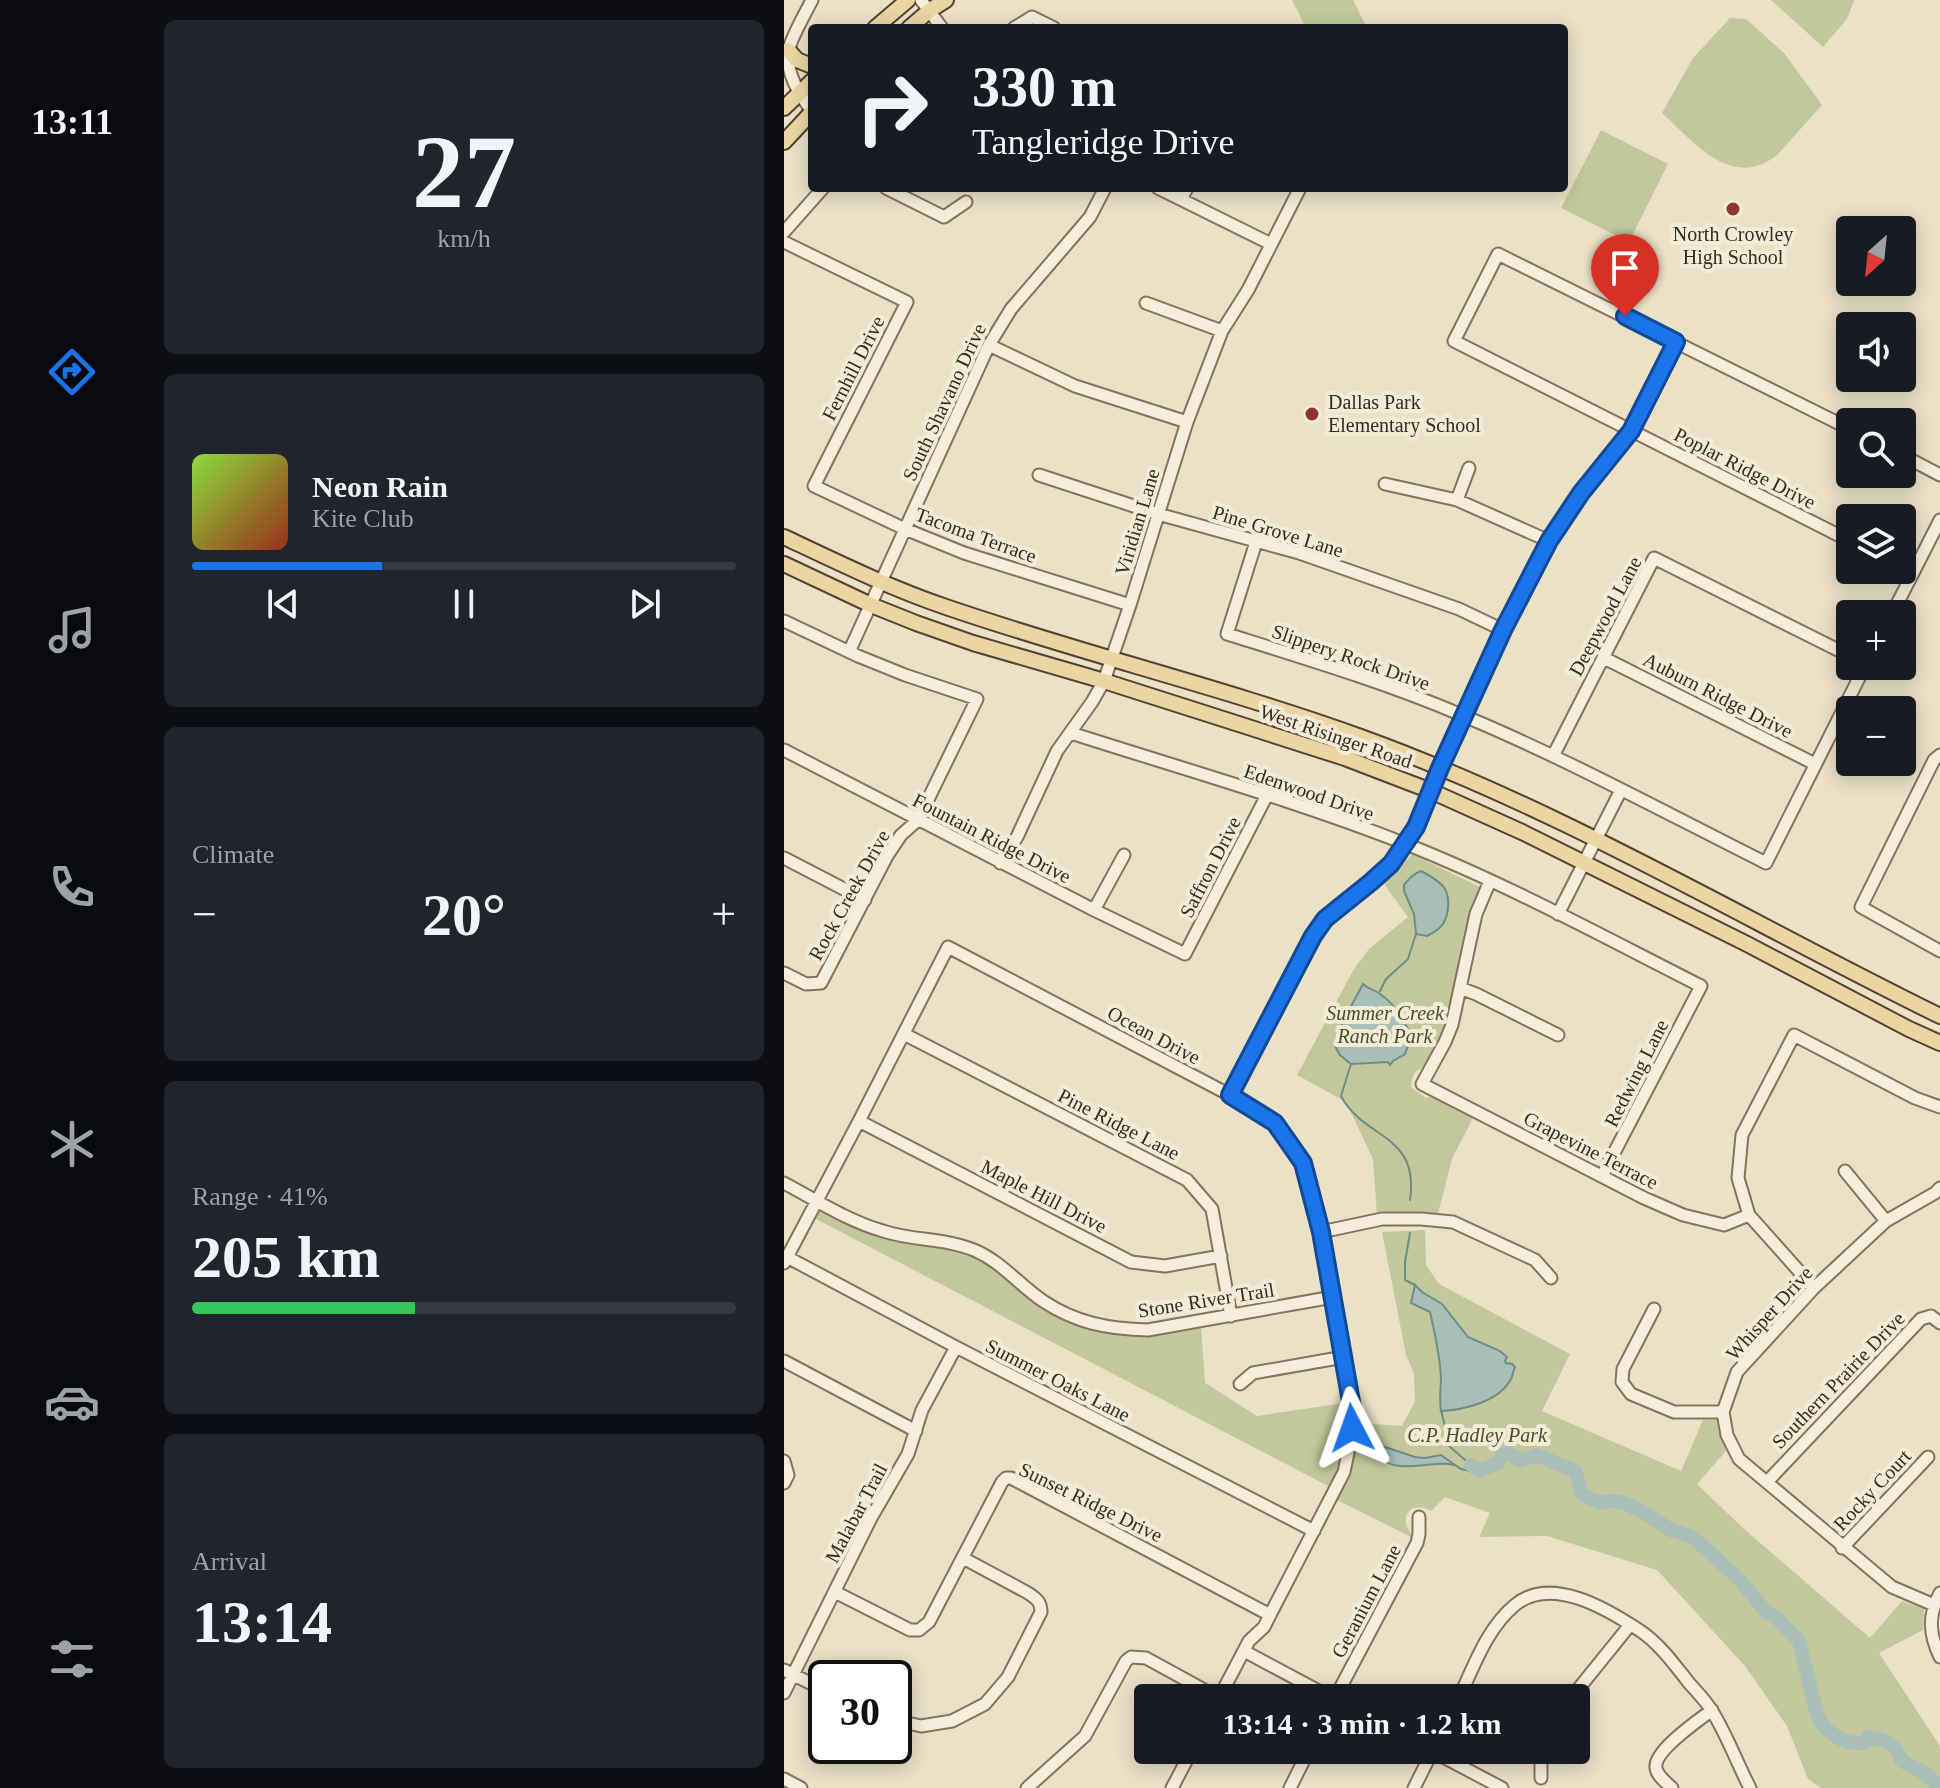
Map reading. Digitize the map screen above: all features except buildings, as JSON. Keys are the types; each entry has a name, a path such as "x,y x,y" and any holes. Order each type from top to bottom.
{"main road":[{"path":"880,24 908,0"},
{"path":"912,24 925,5 946,0"},
{"path":"788,50 797,60 808,64"},
{"path":"784,108 808,84"},
{"path":"784,142 808,116"},
{"name":"West Risinger Road","path":"784,537 881,583 946,607 1333,728 1440,768 1596,840 1940,1016"},
{"name":"West Risinger Road","path":"784,564 871,605 973,643 1345,758 1431,791 1522,832 1940,1043"},
{"path":"1747,944 1759,922"}],"street":[{"path":"808,106 791,74 788,50 812,0"},
{"path":"925,5 939,24"},
{"path":"1021,24 1032,17 1046,24"},
{"path":"784,232 819,192"},
{"path":"894,192 944,217 966,202"},
{"name":"South Shavano Drive","path":"849,652 989,345 1011,309 1090,217 1103,192"},
{"path":"1166,192 1271,244"},
{"path":"1181,199 1185,192"},
{"name":"Viridian Lane","path":"1000,863 1017,837 1057,751 1104,681 1187,422 1222,331 1248,290 1298,192"},
{"name":"Fernhill Drive","path":"784,242 907,302 814,486"},
{"name":"Poplar Ridge Drive","path":"1676,342 1498,254 1454,341 1836,534"},
{"path":"1146,303 1222,331"},
{"path":"1230,1095 1313,936 1325,919 1391,864 1416,827 1503,630 1549,541 1581,493 1631,431 1676,342 1836,422"},
{"path":"989,345 1075,386 1187,422"},
{"path":"1916,462 1940,475"},
{"path":"1457,500 1469,468"},
{"name":"Pine Grove Lane","path":"1039,475 1158,514 1299,553 1459,609 1503,630"},
{"path":"1385,484 1457,500 1549,541"},
{"name":"Tacoma Terrace","path":"814,486 964,553 1130,605"},
{"path":"1916,558 1940,520"},
{"name":"Slippery Rock Drive","path":"1256,542 1227,634 1383,684 1464,716 1553,756 1766,863 1815,764"},
{"name":"Deepwood Lane","path":"1553,756 1654,558 1836,649"},
{"path":"784,621 849,652"},
{"name":"Rock Creek Drive","path":"784,973 806,984 821,983 895,843 918,820 977,699 849,652"},
{"name":"Auburn Ridge Drive","path":"1604,658 1815,764"},
{"path":"1815,764 1858,680"},
{"name":"Edenwood Drive","path":"1071,733 1267,795 1405,844 1490,881 1701,986"},
{"name":"Fountain Ridge Drive","path":"784,750 1000,863 1185,954"},
{"path":"1940,755 1934,760 1861,907 1940,951"},
{"path":"1558,914 1621,790"},
{"name":"Saffron Drive","path":"1185,954 1267,795"},
{"path":"1094,910 1124,855"},
{"path":"784,858 865,900"},
{"path":"1490,881 1476,914 1460,988 1558,1035"},
{"name":"Ocean Drive","path":"786,1260 948,947 1230,1095 1275,1123 1303,1163 1321,1232 1353,1413 1344,1472 1264,1627 1249,1641 1226,1684"},
{"name":"Redwing Lane","path":"1602,1176 1701,986"},
{"name":"Grapevine Terrace","path":"1460,988 1452,1025 1422,1084 1683,1215 1724,1225 1749,1215"},
{"name":"Pine Ridge Lane","path":"904,1034 1187,1180 1212,1209 1231,1316"},
{"path":"1814,1288 1749,1215 1738,1178 1742,1135 1794,1035 1915,1098 1940,1107"},
{"name":"Maple Hill Drive","path":"859,1121 1131,1262 1165,1266 1221,1256"},
{"path":"1845,1171 1886,1221"},
{"name":"Stone River Trail","path":"784,1183 885,1232 958,1244 978,1252 1001,1265 1042,1300 1091,1324 1148,1330 1333,1297"},
{"name":"Whisper Drive","path":"1723,1412 1737,1372 1814,1288 1886,1221 1938,1193"},
{"path":"1321,1232 1382,1219 1453,1222 1535,1260 1551,1278"},
{"name":"Summer Oaks Lane","path":"786,1260 1314,1531"},
{"path":"1654,1309 1623,1369 1622,1382 1631,1394 1674,1412 1723,1412 1727,1435 1739,1459 1892,1587 1934,1605"},
{"name":"Southern Prairie Drive","path":"1767,1482 1921,1319 1931,1316 1940,1323"},
{"name":"Malabar Trail","path":"784,1693 789,1673 908,1454 922,1410 956,1347"},
{"path":"1240,1384 1253,1373 1344,1357"},
{"path":"784,1361 916,1431"},
{"name":"Rocky Court","path":"1842,1548 1928,1457"},
{"path":"784,1461 788,1475 784,1483"},
{"name":"Sunset Ridge Drive","path":"835,1592 910,1630 919,1630 929,1622 1002,1482 1011,1478 1270,1615"},
{"name":"Geranium Lane","path":"1341,1684 1417,1543 1419,1517"},
{"path":"912,1724 921,1726 952,1721 985,1704 1008,1677 1041,1612 1037,1599 963,1558"},
{"path":"1465,1684 1491,1632 1513,1606 1537,1595 1560,1593 1573,1596 1640,1630 1664,1651 1712,1710 1750,1788"},
{"path":"1940,1593 1930,1625 1940,1657"},
{"path":"1582,1684 1630,1625"},
{"path":"1244,1651 1307,1684"},
{"path":"1027,1788 1085,1736 1131,1657 1146,1658 1193,1684"},
{"path":"789,1673 808,1682"},
{"path":"1672,1788 1656,1768 1658,1758 1712,1710"},
{"path":"1172,1788 1185,1764"},
{"path":"1290,1788 1302,1764"},
{"path":"1414,1788 1425,1764"},
{"path":"1458,1764 1502,1788"},
{"path":"1541,1764 1541,1778"},
{"path":"784,1779 801,1788"}],"green space":[{"path":"1292,0 1353,0 1365,24 1304,24"},
{"path":"1771,0 1854,0 1847,19 1823,47"},
{"path":"1730,18 1746,19 1784,53 1822,105 1777,155 1760,165 1745,168 1729,165 1701,149 1662,113 1693,58"},
{"path":"1601,130 1668,164 1629,242 1561,208"},
{"name":"Summer Creek Ranch Park","path":"1412,854 1482,888 1470,915 1444,1028 1424,1068 1416,1071 1411,1087 1426,1098 1435,1095 1474,1116 1452,1159 1438,1214 1377,1215 1373,1159 1346,1102 1297,1075 1354,969 1369,949 1408,917 1384,884"},
{"path":"820,1210 855,1226 966,1252 1086,1326 1129,1335 1201,1328 1205,1383 1257,1416 1344,1403 1347,1407 1345,1438 1332,1488 816,1219"},
{"name":"C.P. Hadley Park","path":"1425,1230 1426,1265 1439,1284 1570,1354 1542,1411 1681,1471 1703,1420 1717,1420 1726,1451 1697,1484 1743,1528 1870,1638 1902,1601 1924,1609 1923,1630 1879,1653 1940,1746 1940,1788 1821,1788 1808,1779 1787,1726 1745,1666 1657,1570 1547,1536 1479,1537 1490,1513 1445,1497 1431,1511 1419,1507 1409,1511 1406,1522 1413,1538 1337,1500 1350,1463 1358,1423 1402,1426 1415,1401 1414,1374 1406,1355 1382,1232"}],"water":[{"path":"1421,871 1443,886 1448,900 1443,924 1427,936 1416,934 1414,914 1404,891 1404,885"},
{"path":"1363,984 1390,1003 1403,1019 1411,1037 1405,1054 1390,1065 1388,1062 1351,1064 1335,1046 1340,1039 1342,1023"},
{"path":"1415,1285 1442,1304 1468,1337 1500,1351 1507,1357 1506,1363 1515,1367 1511,1379 1498,1394 1460,1409 1441,1411 1441,1378 1435,1336 1430,1312 1411,1303"},
{"path":"1376,1444 1415,1457 1441,1455 1455,1465 1393,1465 1379,1455 1374,1446"}],"waterway":[{"path":"1380,991 1386,979 1408,959 1416,934"},
{"path":"1351,1064 1341,1096 1363,1121 1399,1149 1407,1162 1411,1178 1410,1200"},
{"path":"1410,1233 1405,1280 1415,1285"},
{"path":"1441,1410 1450,1447 1471,1465"},
{"path":"1471,1465 1479,1471 1498,1463 1503,1454 1508,1453 1521,1461 1537,1455 1575,1471 1582,1494 1598,1502 1627,1504 1671,1530 1695,1539 1740,1580 1766,1612 1778,1619 1799,1641 1817,1714 1824,1726 1849,1742 1864,1743 1868,1737 1889,1743 1897,1750 1900,1760 1923,1772 1940,1786"},
{"path":"1455,1465 1470,1471 1474,1468"}],"place":[{"name":"North Crowley High School","path":"1733,209"},
{"name":"Dallas Park Elementary School","path":"1312,414"}],"route":[{"path":"1352,1428 1353,1413 1321,1232 1303,1163 1275,1123 1230,1095 1313,936 1325,919 1391,864 1416,827 1503,630 1549,541 1581,493 1631,431 1665,364 1676,342 1625,316"}]}
